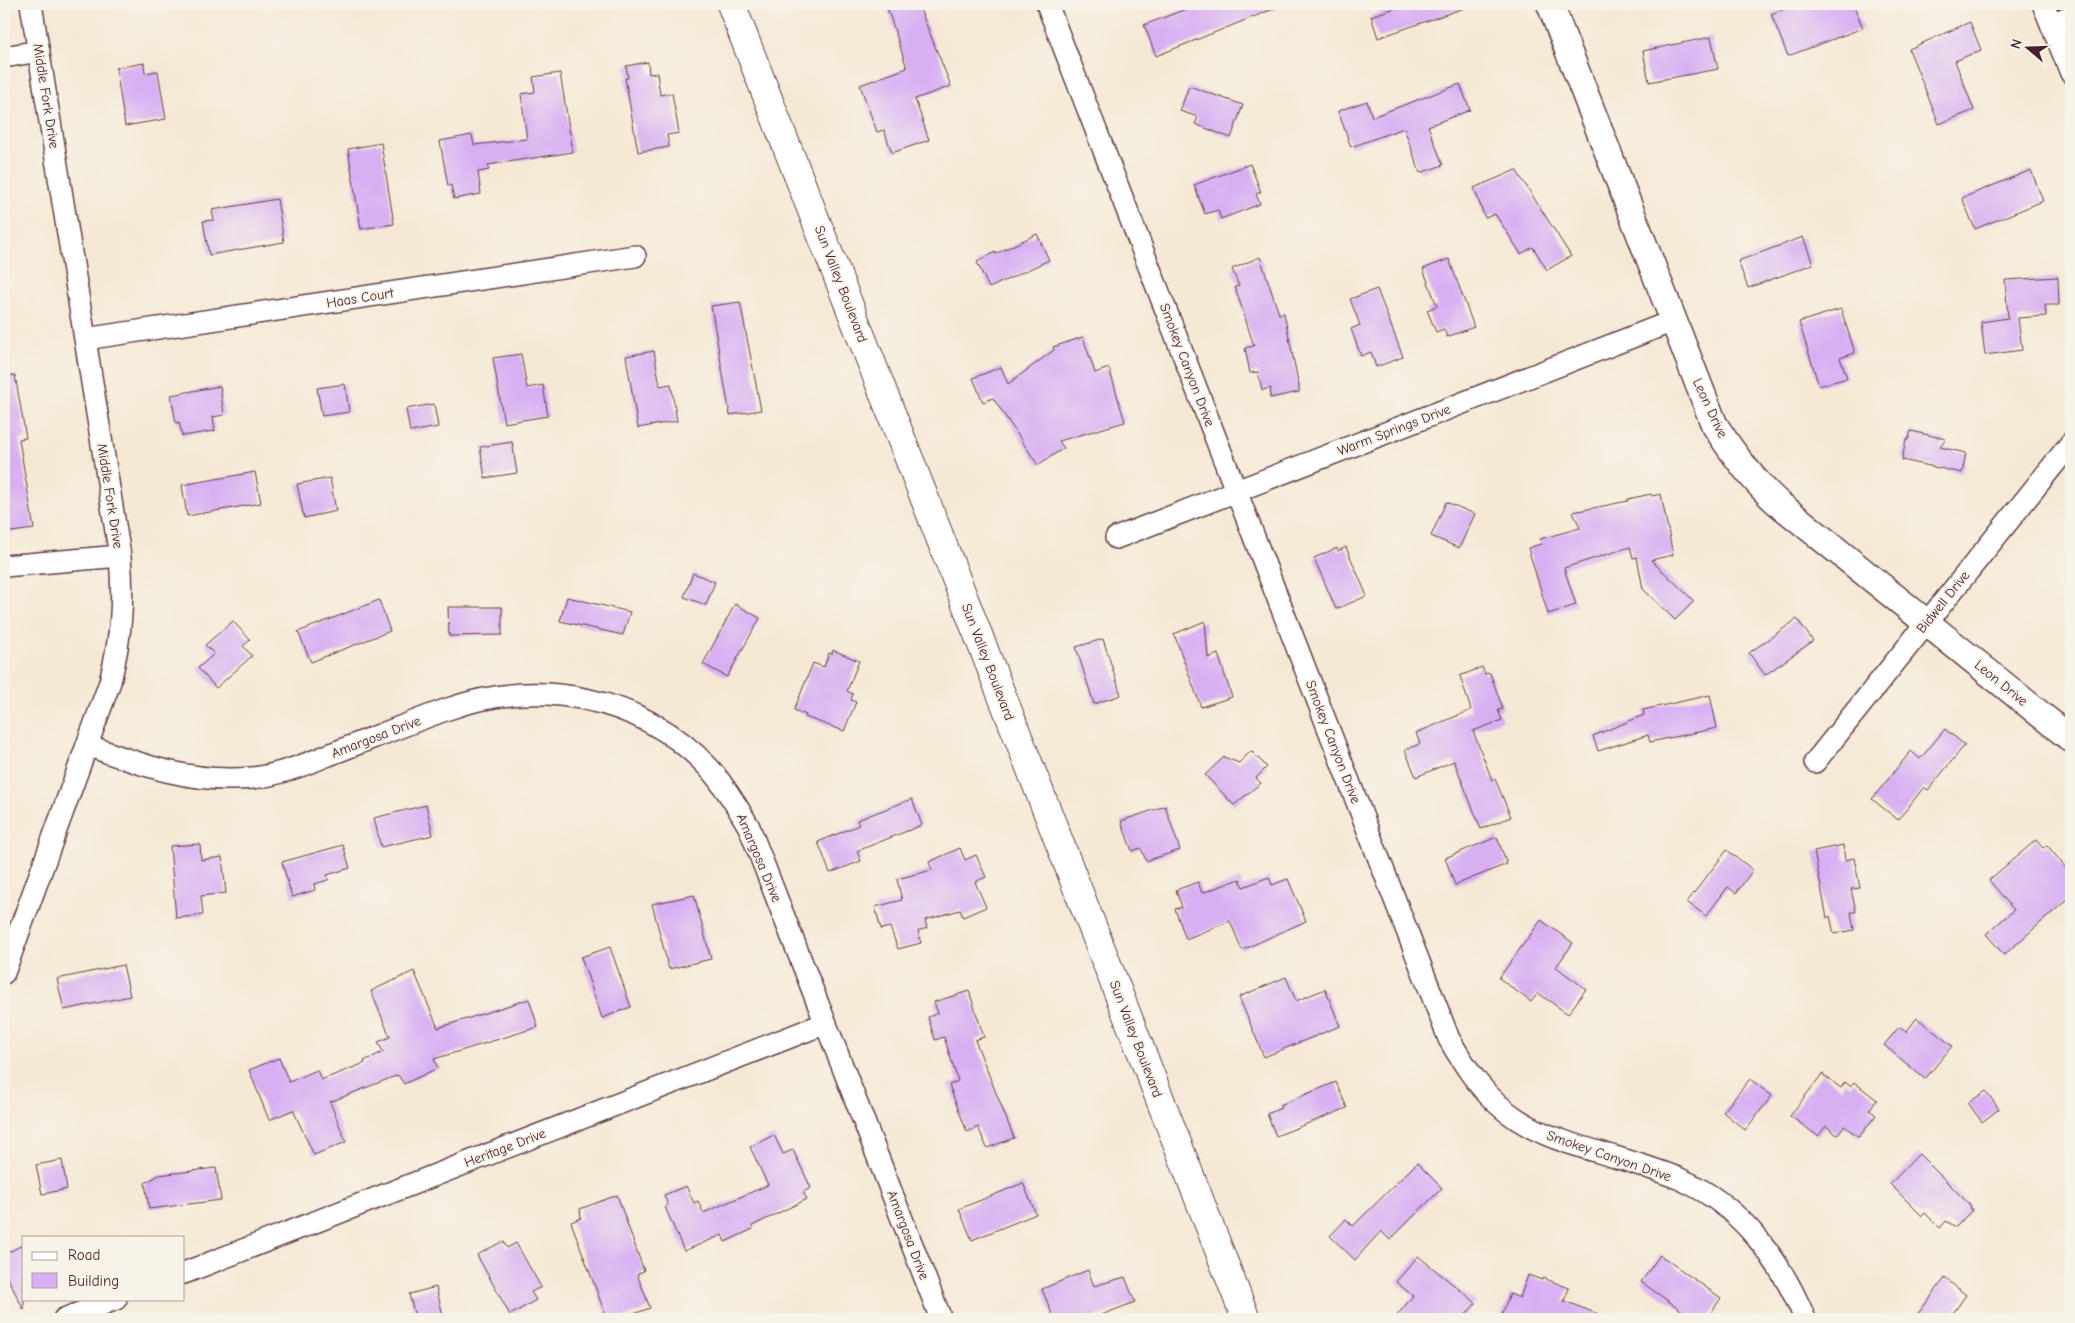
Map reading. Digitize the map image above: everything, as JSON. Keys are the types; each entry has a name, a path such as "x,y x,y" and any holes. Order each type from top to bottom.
{"main road":[{"name":"Sun Valley Boulevard","path":"732,4 1246,1319"}],"street":[{"name":"Middle Fork Drive","path":"4,973 110,682 120,641 123,597 120,556 31,4"},
{"name":"Smokey Canyon Drive","path":"1047,4 1449,1040 1466,1069 1489,1097 1516,1119 1548,1136 1681,1180 1716,1200 1749,1228 1774,1258 1793,1291 1805,1319"},
{"name":"Leon Drive","path":"1550,4 1714,424 1733,456 1757,484 2071,739"},
{"path":"2043,4 2071,72"},
{"path":"2051,24 2071,16"},
{"path":"4,57 39,51"},
{"name":"Haas Court","path":"85,339 635,256"},
{"name":"Warm Springs Drive","path":"1116,538 1673,321"},
{"name":"Bidwell Drive","path":"1815,762 2071,443"},
{"path":"4,566 120,556"},
{"name":"Amargosa Drive","path":"87,745 176,775 214,779 253,778 288,770 483,698 524,693 566,695 605,703 644,719 678,741 708,768 732,797 749,827 941,1319"},
{"name":"Heritage Drive","path":"185,1273 826,1023"},
{"path":"64,1319 113,1300"}],"building":[{"path":"886,4 918,4 951,86 915,99 929,140 892,153 884,130 877,132 860,85 907,68"},
{"path":"1199,4 1283,5 1156,56 1144,25"},
{"path":"1408,4 1467,4 1467,7 1378,38 1371,16"},
{"path":"1798,4 1853,4 1863,28 1788,56 1771,14"},
{"path":"1970,22 1981,50 1955,61 1974,110 1939,124 1909,49"},
{"path":"1711,37 1718,69 1649,82 1643,51"},
{"path":"648,62 649,74 657,73 660,95 672,93 679,133 667,135 669,147 638,152 625,78 628,78 626,66"},
{"path":"144,63 145,73 158,71 166,119 125,126 116,68"},
{"path":"560,73 573,152 488,165 489,170 478,172 481,194 454,199 451,185 448,186 440,141 472,135 474,145 527,139 521,94 535,92 533,77"},
{"path":"1460,84 1470,110 1428,126 1443,165 1420,173 1404,128 1351,147 1338,111 1367,101 1372,117"},
{"path":"1189,86 1243,105 1231,138 1195,124 1198,117 1180,111"},
{"path":"381,143 394,224 361,229 348,149"},
{"path":"1250,164 1261,192 1256,194 1260,204 1221,219 1218,210 1205,214 1194,185"},
{"path":"1516,170 1571,256 1547,270 1533,247 1521,254 1495,214 1485,218 1474,188"},
{"path":"2031,170 2043,201 1975,229 1962,198"},
{"path":"277,199 284,242 209,255 203,221 214,220 212,210"},
{"path":"1037,234 1049,260 989,288 977,262"},
{"path":"1803,237 1813,264 1748,288 1738,261"},
{"path":"1260,257 1279,314 1284,313 1299,386 1299,392 1270,398 1271,388 1262,390 1258,372 1250,373 1245,348 1254,346 1235,287 1239,286 1232,269"},
{"path":"1449,259 1474,327 1447,337 1444,329 1436,332 1427,310 1437,306 1423,269"},
{"path":"2058,277 2059,305 2045,305 2046,316 2018,318 2022,350 1985,355 1981,322 2008,318 2005,280"},
{"path":"1377,289 1403,357 1376,367 1371,352 1361,356 1351,329 1360,325 1350,299"},
{"path":"740,302 761,410 730,415 711,306"},
{"path":"1841,309 1855,353 1840,358 1847,378 1819,386 1799,322"},
{"path":"1083,337 1095,373 1109,368 1125,422 1059,441 1064,448 1038,465 993,398 983,402 973,378 1001,367 1008,384 1054,350 1053,347"},
{"path":"654,351 660,386 671,384 677,421 638,428 626,356"},
{"path":"521,354 527,388 543,385 548,416 504,423 493,358"},
{"path":"15,375 26,438 19,439 34,529 4,533 4,376"},
{"path":"345,384 349,412 322,416 317,388"},
{"path":"220,386 224,415 213,417 215,431 182,436 179,422 176,423 171,395"},
{"path":"434,404 438,427 410,432 406,409"},
{"path":"1911,431 1946,439 1940,447 1966,453 1962,473 1902,460 1906,440 1908,440"},
{"path":"512,442 517,473 485,478 480,447"},
{"path":"255,472 261,503 187,516 182,485"},
{"path":"330,478 336,511 304,518 297,484"},
{"path":"1651,494 1652,496 1661,494 1673,555 1651,560 1694,601 1675,620 1643,589 1637,557 1633,558 1630,547 1564,568 1576,605 1548,614 1528,548 1541,544 1540,539 1580,528 1573,512 1628,501 1628,499"},
{"path":"1446,502 1475,514 1459,548 1431,536"},
{"path":"1346,547 1367,596 1336,609 1314,558 1337,548 1338,551"},
{"path":"693,573 715,582 706,605 684,597"},
{"path":"567,597 630,612 623,635 560,621"},
{"path":"379,600 390,631 311,662 298,632"},
{"path":"735,604 760,618 727,677 703,664"},
{"path":"448,607 502,607 502,635 449,636"},
{"path":"1797,619 1813,641 1765,675 1749,653"},
{"path":"233,621 250,640 243,646 252,656 216,688 198,668 214,654 205,645"},
{"path":"1205,621 1208,658 1218,654 1232,697 1201,707 1174,634"},
{"path":"1103,639 1121,695 1094,704 1076,647"},
{"path":"833,650 859,661 847,691 853,694 851,700 856,702 844,731 805,717 806,715 794,710 813,663 824,667 829,653 832,654"},
{"path":"1482,667 1485,674 1490,673 1503,709 1498,710 1502,720 1473,731 1492,780 1495,779 1511,817 1481,829 1454,761 1416,777 1405,750 1420,744 1416,733 1471,710 1460,676"},
{"path":"1710,695 1717,728 1650,742 1648,735 1598,751 1593,736 1644,715 1643,710"},
{"path":"1945,729 1965,745 1928,790 1924,787 1898,820 1872,799 1911,751 1920,759"},
{"path":"1251,751 1267,767 1256,778 1261,783 1234,805 1205,775 1224,757 1239,763"},
{"path":"912,799 922,825 857,851 861,861 830,873 818,842 859,825 857,820"},
{"path":"426,805 433,835 381,847 374,818"},
{"path":"1165,806 1180,850 1146,861 1141,848 1132,851 1121,821"},
{"path":"1497,837 1507,864 1455,885 1445,858"},
{"path":"2036,840 2043,848 2047,845 2071,874 2071,896 2004,955 1986,934 2014,910 1989,880"},
{"path":"200,844 201,860 222,857 226,893 201,896 203,915 176,918 170,846"},
{"path":"343,845 350,868 327,875 328,880 314,884 315,890 292,897 282,862"},
{"path":"1843,845 1845,860 1854,858 1860,888 1851,889 1856,912 1851,912 1854,930 1834,934 1830,916 1827,918 1814,851"},
{"path":"960,848 965,860 976,855 986,877 975,882 986,907 963,917 960,910 925,920 927,928 918,931 921,943 898,949 890,927 881,929 875,907 902,900 897,879 932,870 929,862"},
{"path":"1727,850 1753,870 1736,893 1728,887 1706,916 1687,902"},
{"path":"1269,877 1272,885 1288,879 1306,921 1242,950 1230,921 1186,939 1175,909 1182,907 1176,890 1198,882 1202,893 1240,879 1243,887"},
{"path":"694,895 711,959 669,969 652,904"},
{"path":"1541,920 1573,943 1556,967 1586,989 1568,1014 1538,993 1531,1002 1499,978"},
{"path":"610,947 631,1007 602,1018 581,957"},
{"path":"123,965 130,996 64,1010 57,979"},
{"path":"414,971 438,1028 529,999 538,1027 434,1059 438,1068 404,1084 398,1075 330,1102 346,1142 314,1155 293,1110 269,1120 249,1070 279,1058 289,1082 317,1070 321,1080 365,1063 364,1061 383,1052 378,1042 390,1037 371,991"},
{"path":"1286,977 1296,1001 1325,989 1340,1026 1264,1057 1239,997"},
{"path":"969,991 984,1037 975,1040 1014,1138 987,1148 978,1127 967,1132 949,1085 958,1081 944,1037 935,1040 928,1017 938,1013 934,1002"},
{"path":"1917,1018 1952,1046 1925,1079 1884,1045 1899,1027 1906,1032"},
{"path":"1822,1074 1841,1088 1845,1082 1850,1086 1854,1082 1877,1100 1869,1110 1876,1115 1859,1137 1844,1126 1837,1135 1826,1126 1818,1136 1790,1116"},
{"path":"1750,1079 1772,1096 1745,1130 1723,1112"},
{"path":"1336,1082 1347,1108 1276,1136 1267,1114 1281,1108 1280,1105"},
{"path":"1986,1091 1999,1109 1982,1122 1968,1103"},
{"path":"774,1135 783,1154 793,1150 811,1188 803,1192 807,1199 752,1226 753,1229 725,1242 722,1235 684,1251 665,1207 668,1205 664,1195 686,1186 694,1203 698,1201 703,1213 768,1185 750,1147"},
{"path":"1919,1154 1971,1206 1972,1210 1956,1227 1946,1221 1940,1228 1925,1213 1922,1216 1890,1184"},
{"path":"62,1160 67,1189 42,1194 36,1165"},
{"path":"1417,1163 1442,1188 1390,1240 1381,1231 1355,1260 1330,1236 1346,1219 1353,1226"},
{"path":"216,1168 221,1200 149,1209 145,1183 159,1175"},
{"path":"1023,1183 1036,1214 972,1240 959,1209"},
{"path":"617,1195 644,1271 637,1274 650,1308 620,1319 607,1319 571,1222 581,1218 580,1209"},
{"path":"503,1241 507,1248 516,1243 541,1287 531,1292 536,1300 510,1315 477,1255"},
{"path":"22,1245 22,1300 24,1300 24,1310 4,1271 4,1255"},
{"path":"1660,1255 1721,1298 1707,1319 1694,1319 1641,1282"},
{"path":"1418,1256 1476,1303 1462,1319 1394,1319 1413,1296 1396,1282"},
{"path":"1088,1270 1094,1286 1125,1277 1135,1302 1091,1319 1054,1319 1042,1289"},
{"path":"1528,1275 1542,1280 1543,1278 1569,1288 1564,1301 1606,1317 1606,1319 1500,1319 1510,1294 1520,1298"},
{"path":"1945,1278 1966,1295 1949,1319 1914,1319"},
{"path":"436,1287 444,1319 416,1319 409,1294"}]}
